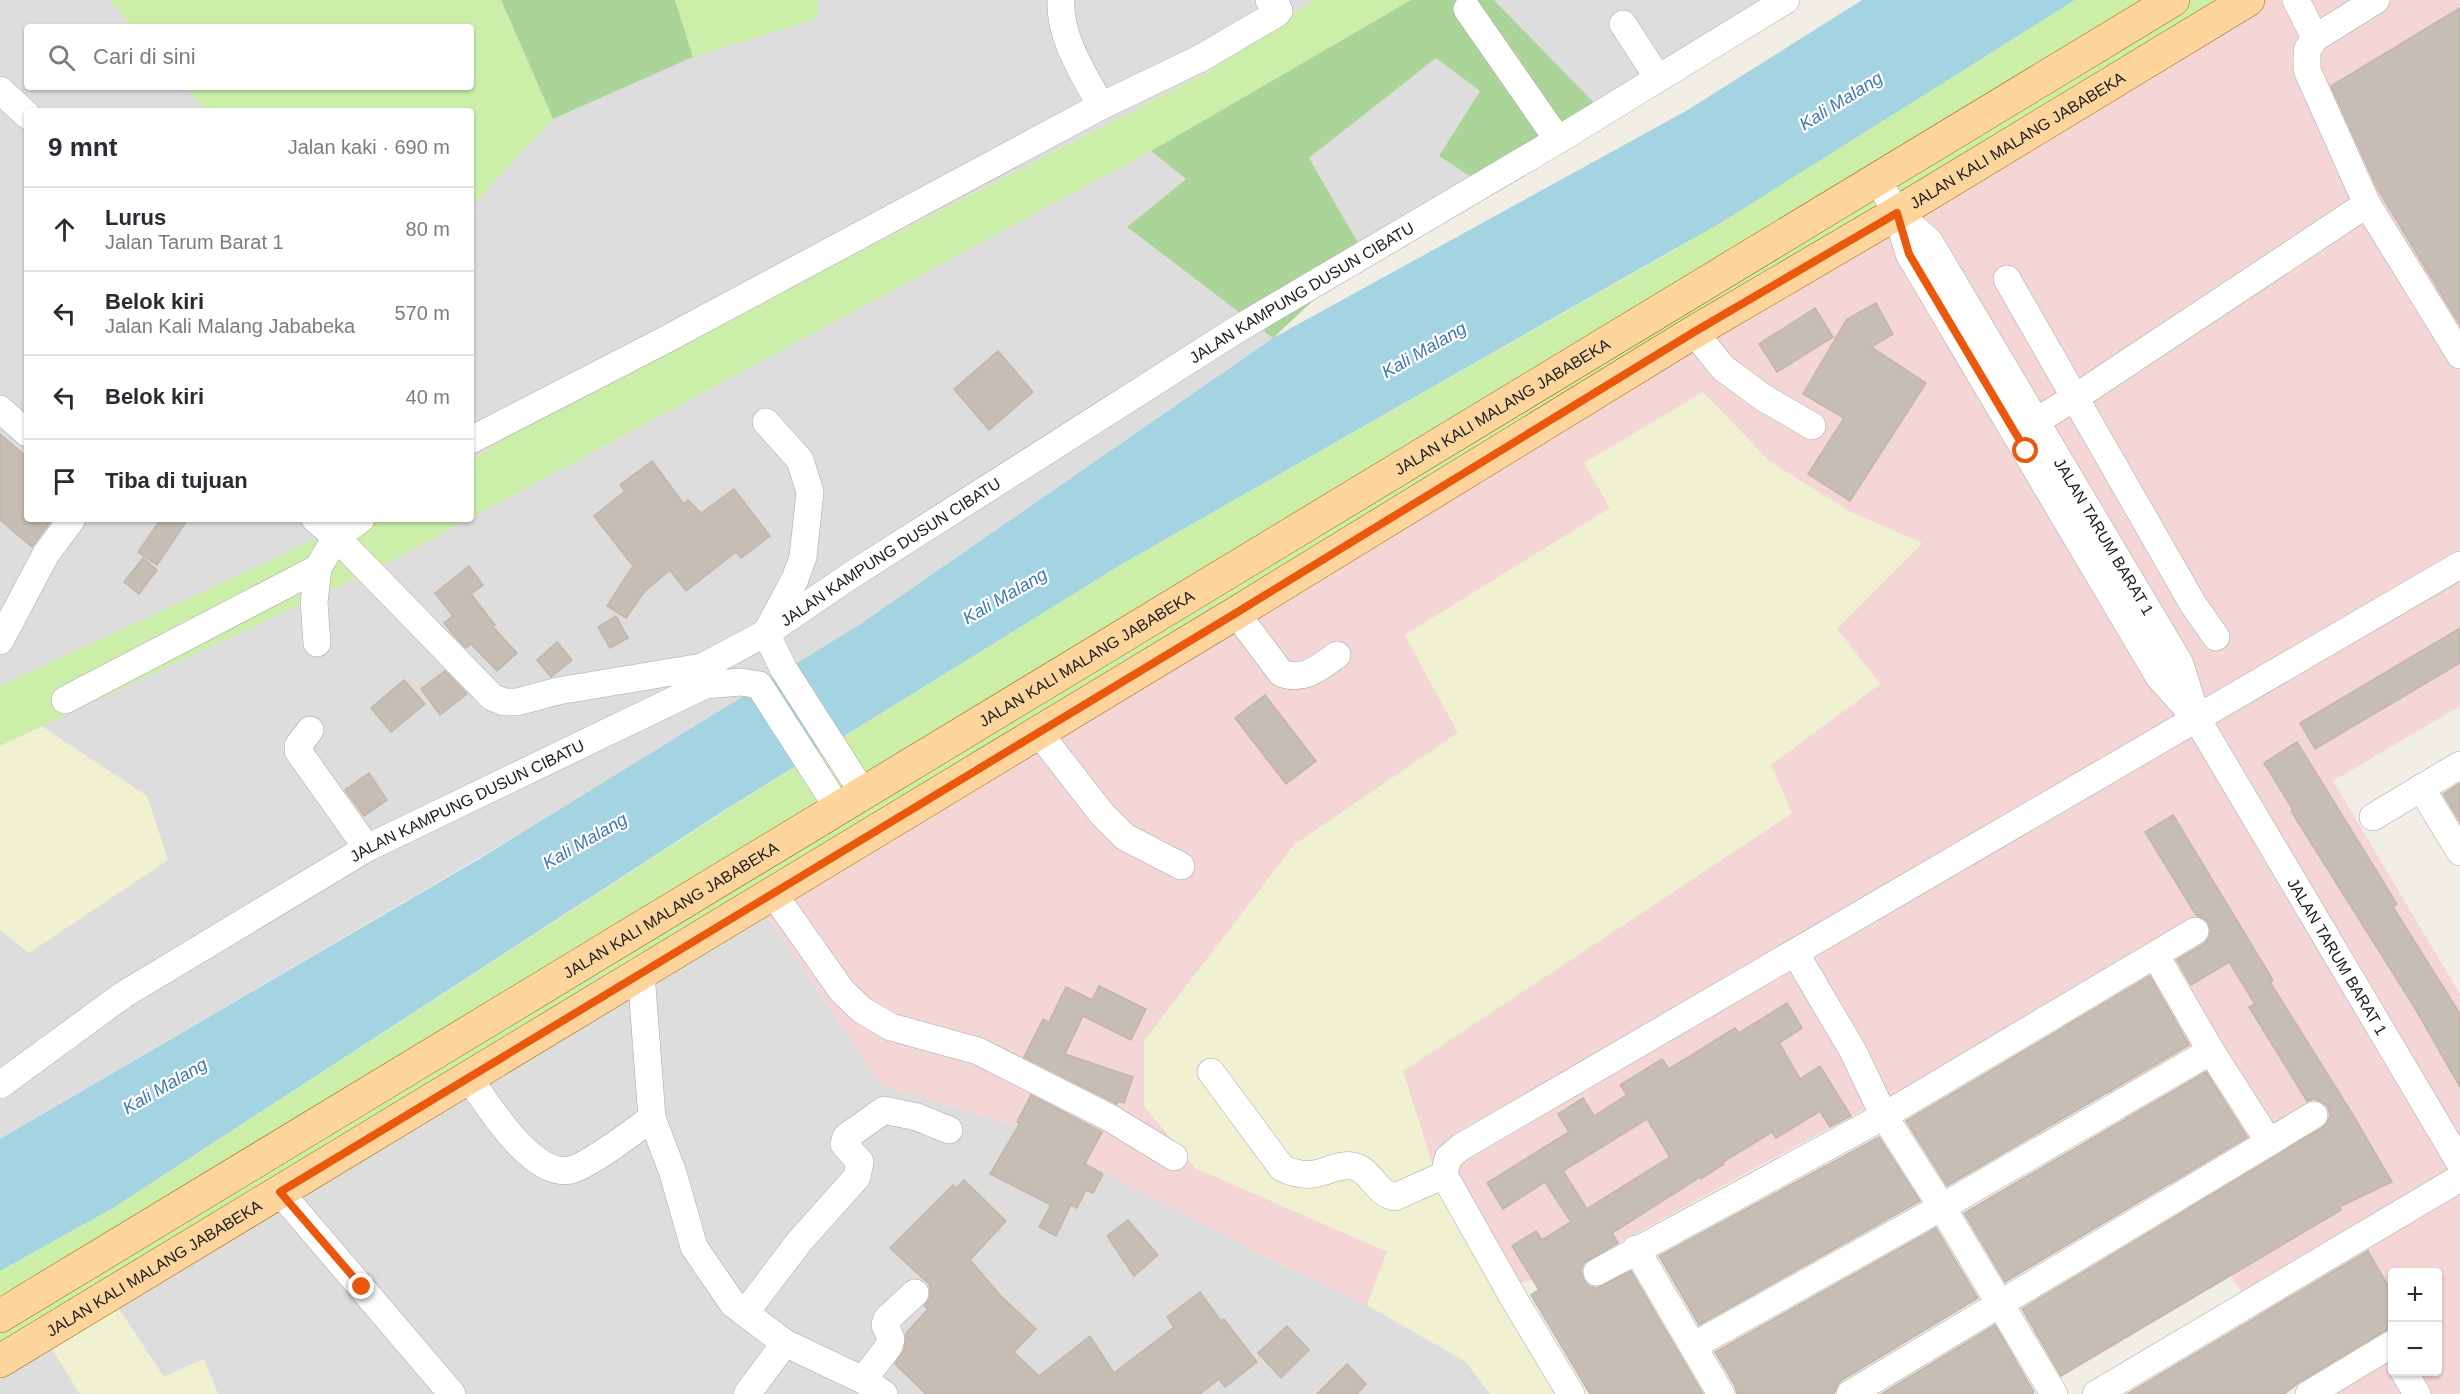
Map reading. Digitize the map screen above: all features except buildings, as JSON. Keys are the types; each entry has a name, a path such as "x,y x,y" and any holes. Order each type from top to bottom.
{"main road":[{"name":"JALAN KALI MALANG JABABEKA","path":"0,1316 400,1074 851,791 2174,0"},
{"name":"JALAN KALI MALANG JABABEKA","path":"0,1361 1039,733 1694,332 1897,213 2248,0"},
{"path":"400,1074 421,1106"}],"street":[{"path":"1061,0 1063,25 1074,54 1101,106"},
{"path":"474,438 663,341 1101,106 1201,58 1279,11 1277,6 1269,0"},
{"name":"JALAN KAMPUNG DUSUN CIBATU","path":"0,1085 123,995 367,848 704,676 850,576 1236,330 1558,140 1786,0"},
{"path":"2296,0 2315,38"},
{"path":"2376,0 2315,38 2307,51 2307,70 2367,204 2460,355"},
{"path":"1467,9 1558,140"},
{"path":"1623,24 1658,78"},
{"path":"0,90 24,112"},
{"name":"JALAN TARUM BARAT 1","path":"1877,179 1897,213 1909,254 2159,676 2197,719 2460,1162"},
{"path":"2036,421 2076,397 2367,204"},
{"name":"JALAN TARUM BARAT 1","path":"1897,213 1929,241 2036,421 2180,664 2197,719"},
{"path":"2007,279 2193,604 2216,637"},
{"path":"1694,332 1723,368 1764,399 1812,426"},
{"path":"0,409 24,430"},
{"path":"766,422 800,460 810,492 803,557 795,579 765,633 851,791"},
{"path":"0,641 46,554 70,522"},
{"path":"318,522 336,537 492,697 504,702 517,702 558,691 704,676 759,685 814,772 851,791"},
{"path":"317,643 314,602 318,568 336,537 357,522"},
{"path":"1571,1394 1444,1175 1448,1158 1461,1147 2460,565"},
{"path":"65,700 318,568"},
{"path":"1236,613 1281,673 1292,677 1311,673 1337,655"},
{"path":"310,730 298,746 298,751 367,848"},
{"path":"1039,733 1102,814 1125,837 1180,866"},
{"path":"2373,817 2460,765"},
{"path":"2421,788 2460,852"},
{"path":"773,893 842,990 862,1010 891,1027 978,1051 1110,1118 1174,1157"},
{"path":"1598,1272 1636,1249 1884,1116 2195,931"},
{"path":"1794,954 1853,1051 1884,1116 2001,1303 2054,1394"},
{"path":"2156,956 2211,1051 2269,1142"},
{"path":"641,973 652,1118 673,1173 694,1247 733,1304 785,1343 873,1387 890,1346 891,1339 885,1326 887,1319 915,1293"},
{"path":"1693,1346 1942,1207 2211,1051"},
{"path":"1211,1072 1282,1168 1296,1174 1314,1174 1336,1167 1354,1166 1369,1175 1379,1190 1387,1196 1395,1197 1444,1175"},
{"path":"469,1078 505,1128 538,1161 554,1171 574,1169 613,1146 652,1118"},
{"path":"745,1313 799,1242 857,1177 860,1162 844,1144 846,1137 884,1110 917,1117 949,1130"},
{"path":"1850,1394 2314,1115"},
{"path":"2097,1394 2460,1178"},
{"path":"280,1192 452,1394"},
{"path":"1636,1249 1721,1394"},
{"path":"747,1394 785,1343"},
{"path":"2309,1394 2388,1349"},
{"path":"2407,1376 2417,1394"}],"shaded area":[{"path":"0,0 109,0 130,24 24,24 24,90 188,90 203,108 24,108 24,522 353,522 0,686"},
{"path":"817,0 1314,0 1208,72 515,430 474,459 474,204 553,119 693,57 818,18"},
{"path":"1494,0 1791,0 1602,111"},
{"path":"2246,0 2460,0 2460,706 2333,781 2460,994 2460,1394 2310,1394 2052,1010 1753,1169 1588,1260 1526,1282 1498,1284 1434,1170 1403,1071 1791,814 1771,765 1880,684 1837,629 1922,544 1849,511 1769,461 1703,392 1610,508 1405,635 1458,733 1294,845 1195,1168 1388,1252 1367,1305 1263,1256 1016,1126 883,1086 757,903"},
{"path":"1436,57 1480,91 1439,156 1485,186 1364,253 1309,158"},
{"path":"1151,151 1186,179 1127,227 1273,338 813,657 676,742 0,1139 0,930 29,953 147,796 40,725 386,564 464,522 474,522 474,516"},
{"path":"757,903 883,1086 1016,1126 1107,1172 1263,1256 1367,1305 1465,1361 1490,1394 218,1394 204,1359 164,1377 110,1295"},
{"path":"43,1335 80,1394 0,1394 0,1361"}],"green space":[{"path":"109,0 501,0 553,119 474,204 474,108 203,108 188,90 474,90 474,24 130,24"},
{"path":"501,0 675,0 693,57 553,119"},
{"path":"675,0 817,0 819,18 693,57"},
{"path":"1314,0 1411,0 1151,151 474,516 474,459 515,430 1208,72"},
{"path":"1411,0 1494,0 1602,111 1485,186 1439,156 1480,91 1436,58 1309,158 1364,253 1273,338 1127,227 1186,179 1151,151"},
{"path":"2075,0 2248,0 0,1361 0,1271 113,1208 742,800 1122,564 1671,252"},
{"path":"1703,392 1769,461 1849,511 1922,543 1837,629 1880,684 1771,765 1792,813 1403,1071 1434,1170 1562,1394 1490,1394 1465,1361 1367,1305 1387,1251 1195,1168 1144,1106 1144,1041 1294,845 1458,733 1405,635 1610,508 1584,463"},
{"path":"353,522 463,522 386,564 0,746 0,686"},
{"path":"40,725 147,796 168,860 29,953 0,930 0,746"},
{"path":"110,1295 163,1377 204,1359 218,1394 80,1394 43,1335"}],"water":[{"name":"Kali Malang","path":"1862,0 2075,0 1722,222 1122,564 725,810 113,1208 0,1271 0,1139 479,859 859,625 1273,338 1686,111"}],"route":[{"path":"362,1287 280,1192 1236,613 1694,332 1897,213 1909,254 2026,451"}]}
